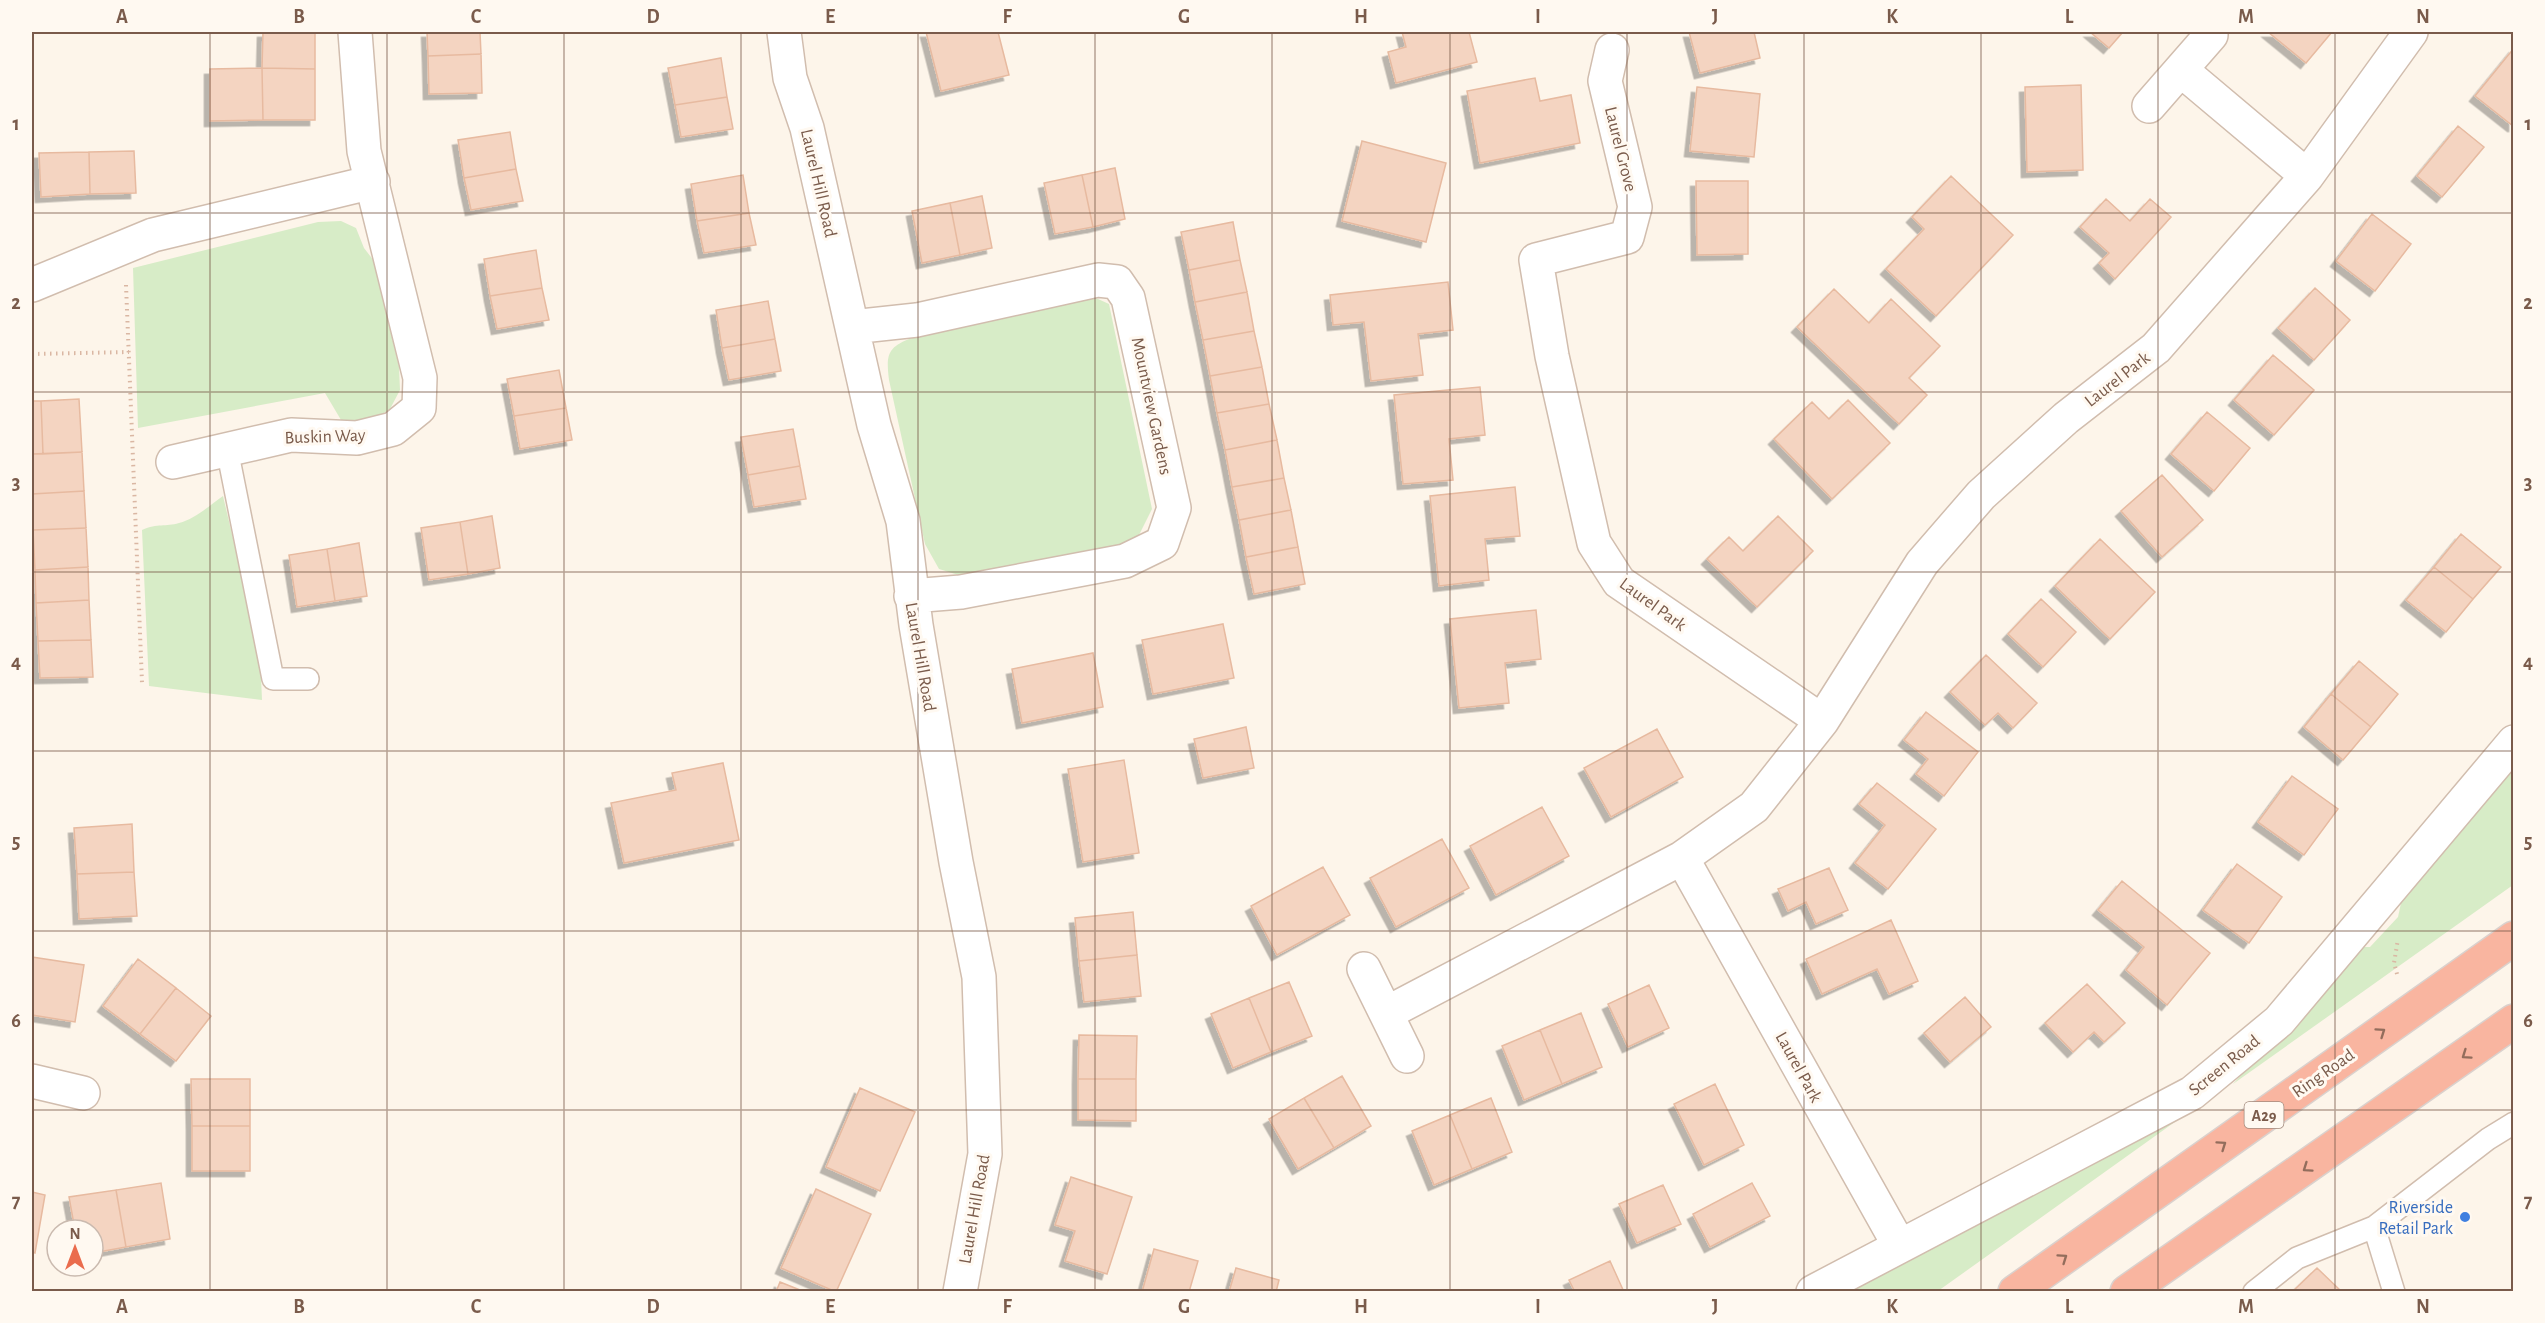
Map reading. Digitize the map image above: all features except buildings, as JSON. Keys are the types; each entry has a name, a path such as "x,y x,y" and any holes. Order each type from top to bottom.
{"highway":[{"name":"Ring Road","path":"2015,1292 2514,938"},
{"path":"2127,1292 2514,1021"}],"street":[{"name":"Buskin Way","path":"173,462 291,435 357,438 393,429 419,408 420,378 364,151 355,32"},
{"name":"Laurel Hill Road","path":"784,32 790,78 807,128 874,425 903,521 911,596 956,862 979,977 985,1154 960,1292"},
{"name":"Laurel Park","path":"1387,1013 1682,858 1754,807 1822,721 1922,562 1981,495 2066,418 2156,348 2307,176 2411,32"},
{"path":"2149,106 2211,35"},
{"name":"Laurel Grove","path":"1552,356 1536,260 1627,237 1635,207 1605,81 1612,51"},
{"path":"2181,70 2307,176"},
{"path":"32,285 153,235 373,182"},
{"name":"Mountview Gardens","path":"852,327 917,320 1098,280 1117,282 1128,298 1167,474 1174,508 1162,543 1125,561 961,592 911,596"},
{"name":"Laurel Park","path":"1552,356 1594,543 1619,582 1822,721"},
{"name":"Screen Road","path":"1813,1292 2192,1093 2279,1021 2514,742"},
{"name":"Laurel Park","path":"1682,858 1899,1245"},
{"path":"1364,969 1407,1056"},
{"path":"32,1081 83,1093"}],"lane":[{"path":"227,448 273,679 308,679"},
{"path":"2254,1292 2297,1258 2374,1227 2488,1139 2514,1123"},
{"path":"2374,1227 2394,1292"}],"path":[{"path":"32,354 129,352"}],"green space":[{"path":"341,221 356,228 364,248 374,261 399,367 400,390 390,409 373,420 344,425 325,393 138,428 133,268 318,222"},
{"path":"1087,294 1109,304 1152,509 1139,535 1125,547 965,577 939,569 925,544 889,380 888,358 890,353 897,345 912,338"},
{"path":"223,496 260,653 262,700 149,686 142,530 185,521"},
{"path":"2513,768 2513,885 2233,1084 2359,947 2370,947 2398,917 2401,903"},
{"path":"2186,1114 1938,1291 1840,1291"}],"place":[{"name":"Riverside Retail Park","path":"2465,1217"}]}
